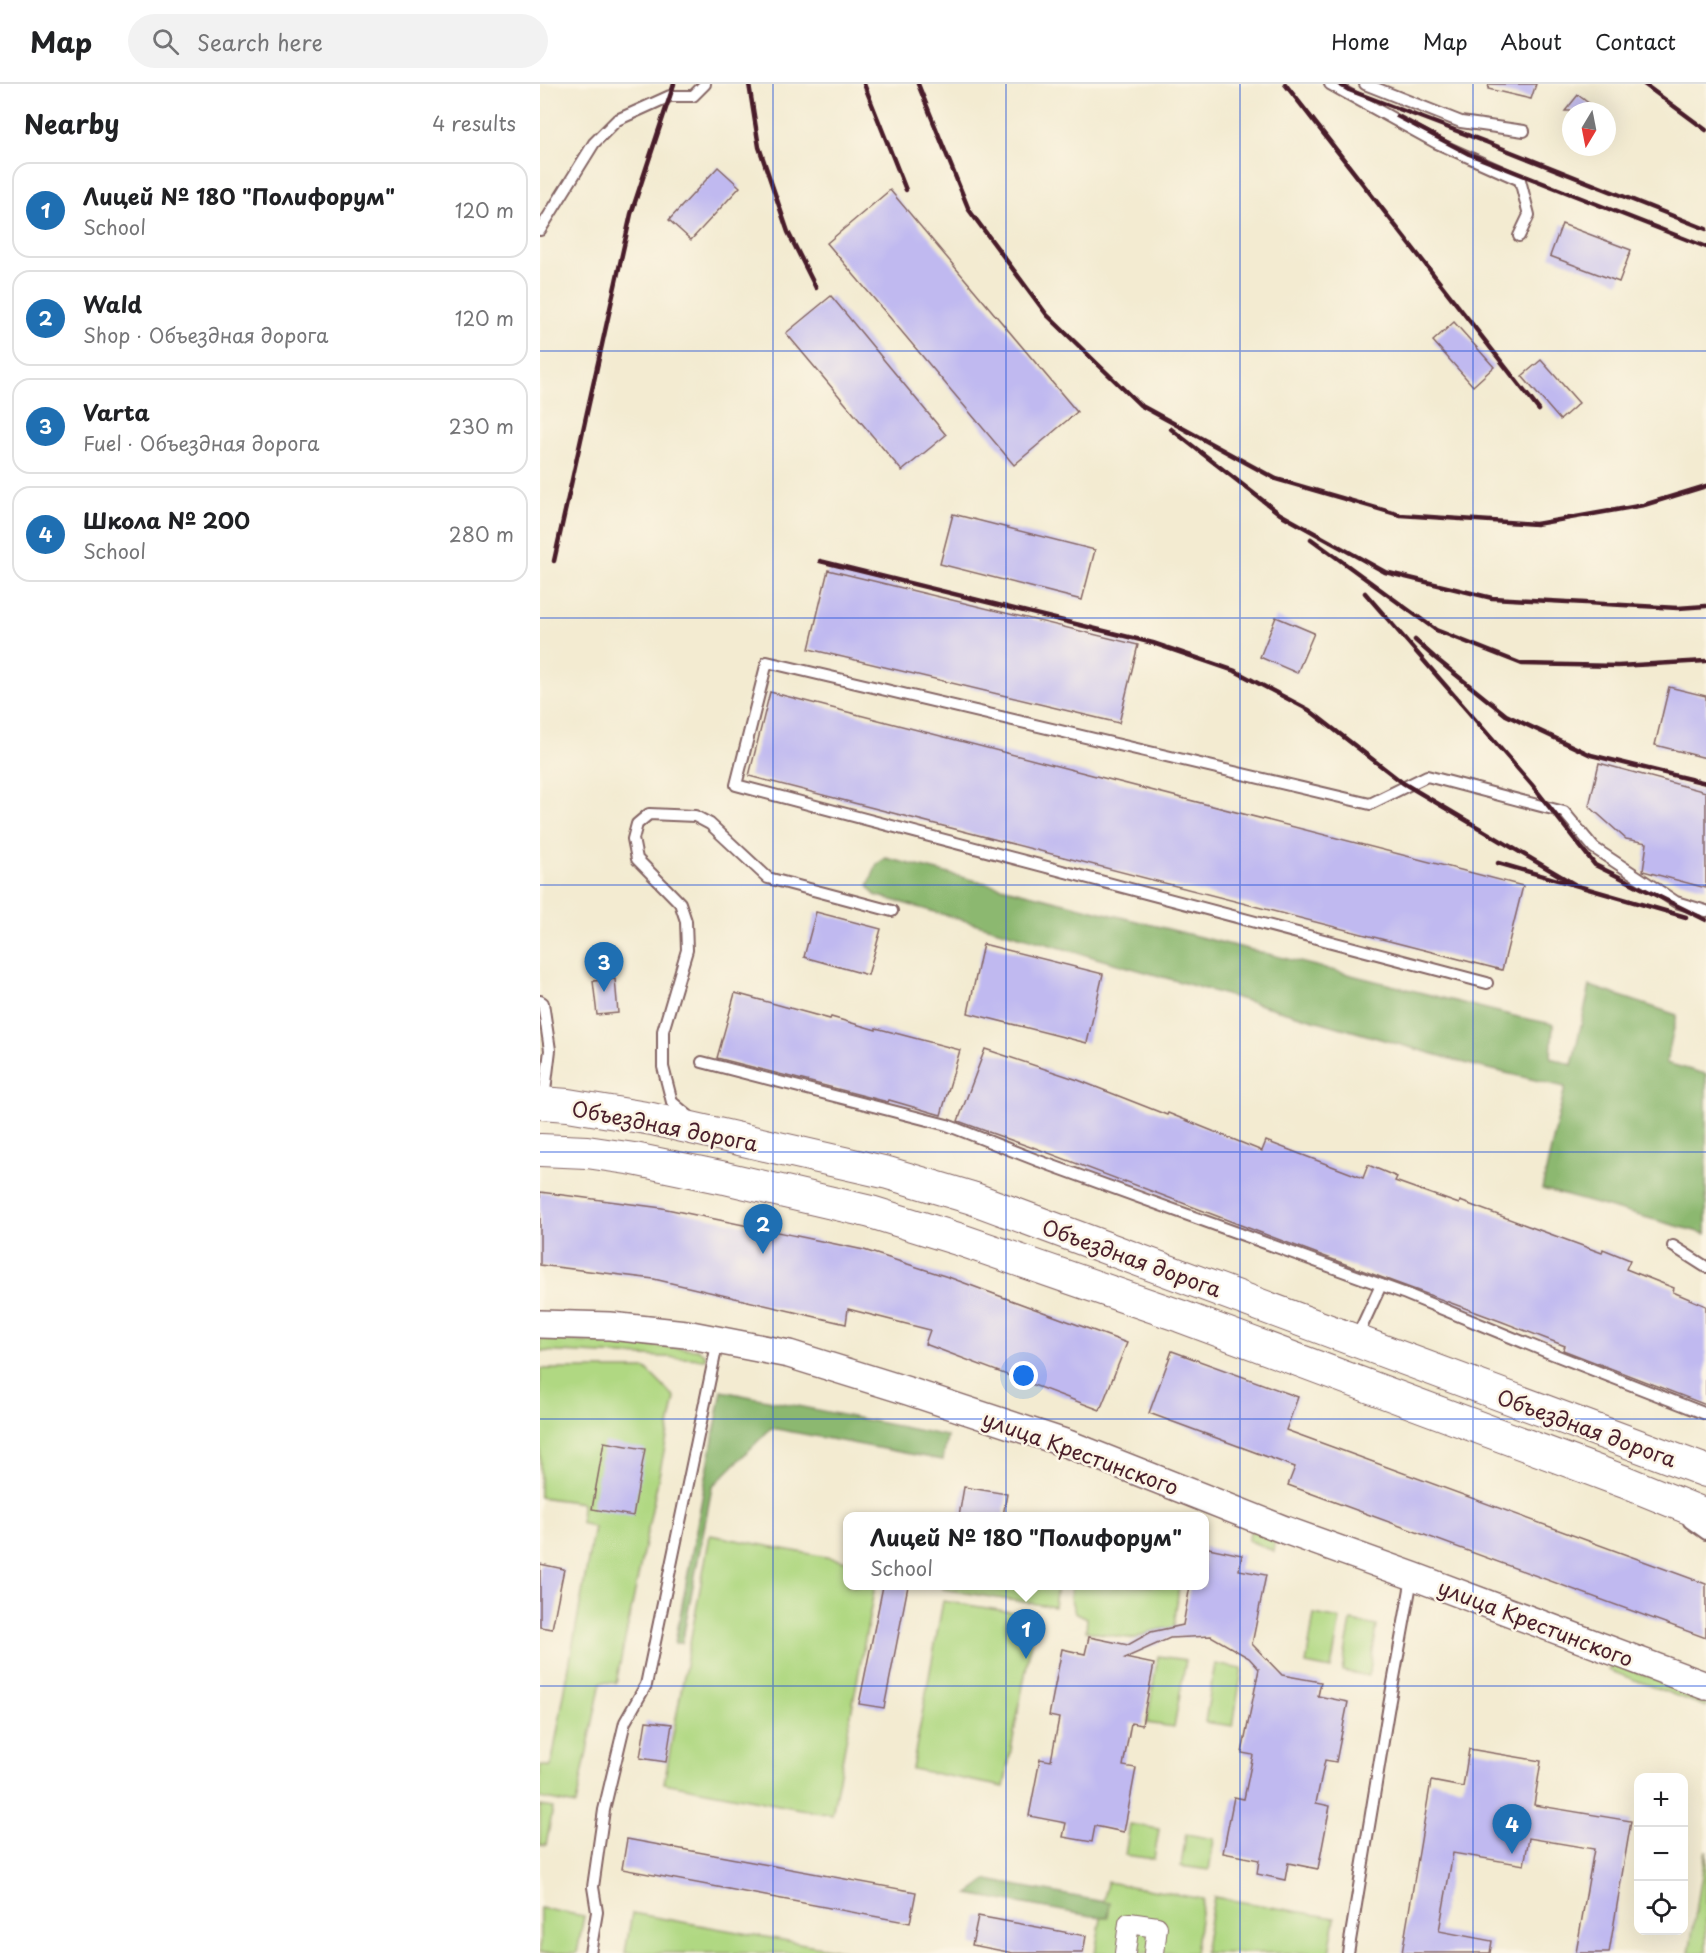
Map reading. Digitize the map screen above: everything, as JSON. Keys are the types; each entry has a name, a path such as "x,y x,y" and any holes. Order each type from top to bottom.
{"main road":[{"name":"Объездная дорога","path":"542,1103 652,1119 707,1131 888,1173 972,1198 1706,1471"},
{"name":"Объездная дорога","path":"540,1150 587,1152 634,1159 871,1212 961,1240 1180,1316 1625,1482 1706,1515"}],"street":[{"name":"улица Крестинского","path":"540,1324 610,1326 686,1334 789,1354 908,1390 1068,1444 1285,1530 1706,1686"},
{"path":"1125,1953 1129,1923 1157,1927 1154,1953"}],"lane":[{"path":"540,230 594,143 617,120 670,96 693,96 705,84"},
{"path":"1330,84 1437,143 1521,180 1529,215 1519,236"},
{"path":"1365,84 1461,122 1524,131"},
{"path":"1487,983 736,785 767,662 1370,804 1427,776 1564,812 1594,848 1676,902 1706,911"},
{"path":"707,1131 672,1102 663,1067 663,1031 687,950 686,921 680,903 637,858 633,839 637,824 650,814 695,816 710,824 768,878 892,910"},
{"path":"540,1001 543,1003 550,1050 542,1103"},
{"path":"702,1062 947,1125 1039,1161 1381,1285 1706,1414"},
{"path":"1673,1246 1706,1267"},
{"path":"1356,1340 1381,1285"},
{"path":"590,1953 597,1912 593,1887 604,1810 625,1722 646,1685 718,1340"},
{"path":"1625,1482 1706,1534"},
{"path":"1348,1953 1413,1576"}],"green space":[{"path":"886,858 1553,1024 1551,1058 1572,1065 1590,986 1677,1015 1666,1063 1706,1074 1706,1234 1542,1189 1565,1087 1472,1065 875,895 868,886 877,864"},
{"path":"540,1339 697,1349 706,1357 705,1359 540,1351"},
{"path":"540,1369 646,1369 675,1398 616,1683 601,1682 576,1805 540,1798 540,1765 551,1767 594,1527 581,1523 582,1503 540,1497"},
{"path":"722,1391 947,1436 943,1460 771,1428 712,1487 682,1643 675,1643"},
{"path":"1251,1530 1270,1537 1274,1541 1274,1551 1248,1540"},
{"path":"710,1535 843,1560 843,1590 874,1590 832,1815 664,1783"},
{"path":"949,1590 1056,1590 1054,1607"},
{"path":"1071,1590 1179,1590 1174,1627 1152,1631 1134,1639 1086,1631 1087,1618 1075,1612 1070,1598"},
{"path":"943,1601 1036,1616 1004,1787 912,1769"},
{"path":"1314,1614 1340,1619 1331,1669 1306,1664"},
{"path":"1351,1621 1377,1626 1369,1676 1342,1671"},
{"path":"1158,1656 1186,1660 1174,1727 1147,1723"},
{"path":"1215,1664 1242,1669 1233,1726 1205,1722"},
{"path":"1613,1664 1706,1696 1706,1707 1608,1670"},
{"path":"540,1806 553,1808 546,1845 540,1844"},
{"path":"1130,1824 1159,1829 1154,1859 1125,1855"},
{"path":"1186,1834 1214,1839 1209,1870 1181,1866"},
{"path":"1706,1850 1706,1953 1689,1953"},
{"path":"987,1880 1110,1903 1108,1917 968,1894"},
{"path":"1107,1882 1203,1899 1195,1953 1095,1953"},
{"path":"1214,1897 1335,1918 1329,1953 1204,1953"},
{"path":"540,1908 584,1916 577,1953 540,1953"},
{"path":"632,1913 855,1953 625,1953"}],"building":[{"path":"1489,84 1536,84 1531,99 1488,89"},
{"path":"1578,95 1587,102 1572,102"},
{"path":"718,167 740,187 691,240 669,220"},
{"path":"890,190 1077,412 1014,465 827,243"},
{"path":"1562,224 1631,250 1619,282 1550,256"},
{"path":"831,296 946,435 902,471 786,333"},
{"path":"1454,322 1494,367 1473,386 1433,341"},
{"path":"1541,360 1579,403 1560,420 1522,376"},
{"path":"953,514 1095,550 1082,600 940,564"},
{"path":"828,570 1138,645 1119,723 809,649"},
{"path":"1276,617 1314,633 1297,673 1260,657"},
{"path":"1669,687 1706,696 1706,758 1655,745"},
{"path":"770,692 1523,886 1502,970 749,776"},
{"path":"1599,763 1706,792 1706,888 1643,871 1647,843 1626,839 1589,806"},
{"path":"816,912 881,929 868,975 804,957"},
{"path":"983,944 1103,974 1087,1043 968,1013"},
{"path":"615,979 618,1013 597,1015 593,981"},
{"path":"735,993 830,1019 831,1017 960,1050 941,1115 717,1058"},
{"path":"985,1049 1078,1080 1167,1115 1168,1113 1262,1151 1266,1141 1363,1178 1368,1165 1397,1177 1395,1181 1459,1204 1460,1201 1602,1253 1603,1249 1630,1260 1626,1269 1674,1288 1673,1292 1706,1306 1706,1405 1563,1350 1565,1346 1500,1321 958,1121"},
{"path":"540,1192 662,1208 864,1250 951,1278 1127,1343 1100,1410 925,1344 930,1330 848,1309 846,1324 654,1279 540,1265"},
{"path":"1172,1351 1298,1397 1286,1430 1706,1584 1706,1638 1288,1485 1295,1467 1149,1413"},
{"path":"604,1442 645,1449 633,1516 592,1509"},
{"path":"964,1487 1007,1494 1004,1512 960,1512"},
{"path":"1209,1548 1242,1555 1239,1570 1266,1575 1252,1644 1282,1675 1321,1682 1318,1696 1348,1702 1336,1762 1325,1760 1316,1803 1330,1806 1318,1869 1288,1863 1285,1880 1257,1874 1259,1860 1223,1853 1234,1797 1244,1799 1253,1755 1242,1753 1259,1669 1249,1658 1211,1636 1170,1638 1125,1658 1154,1664 1142,1725 1131,1723 1123,1766 1136,1768 1124,1832 1095,1826 1092,1842 1063,1837 1066,1823 1029,1816 1040,1759 1051,1761 1059,1718 1049,1716 1062,1649 1085,1654 1089,1637 1128,1645 1151,1632 1183,1625 1189,1590 1209,1590"},
{"path":"540,1564 564,1569 552,1629 540,1627"},
{"path":"882,1590 907,1590 884,1708 859,1704"},
{"path":"646,1721 672,1724 666,1762 640,1758"},
{"path":"1469,1749 1541,1761 1534,1805 1631,1821 1609,1953 1576,1953 1594,1849 1529,1838 1524,1865 1453,1853 1439,1931 1492,1941 1490,1953 1402,1953 1431,1781 1463,1787"},
{"path":"627,1839 916,1892 910,1923 622,1869"},
{"path":"978,1916 1086,1936 1083,1953 1013,1953 972,1945"}],"railway":[{"path":"554,561 631,214 674,84"},
{"path":"749,84 759,147 788,232 816,288"},
{"path":"864,84 906,190"},
{"path":"918,84 969,210 1047,315 1140,405 1276,479 1400,515 1536,524 1644,505 1706,486"},
{"path":"1285,84 1539,410"},
{"path":"1339,84 1349,90 1706,229"},
{"path":"1644,84 1706,130"},
{"path":"1397,116 1469,154 1706,247"},
{"path":"1171,429 1280,514 1385,572 1492,598 1678,608 1706,606"},
{"path":"1311,539 1436,630 1522,664 1618,666 1706,661"},
{"path":"820,561 1153,643 1235,671 1309,710 1403,783 1574,884"},
{"path":"1365,593 1532,785 1595,865 1706,920"},
{"path":"1415,640 1506,715 1591,755 1706,783"},
{"path":"1498,863 1686,917"}],"place":[{"name":"Varta","path":"604,992"},
{"name":"Wald","path":"763,1254"},
{"name":"Лицей № 180 \"Полифорум\"","path":"1026,1659"},
{"name":"Школа № 200","path":"1512,1854"}]}
